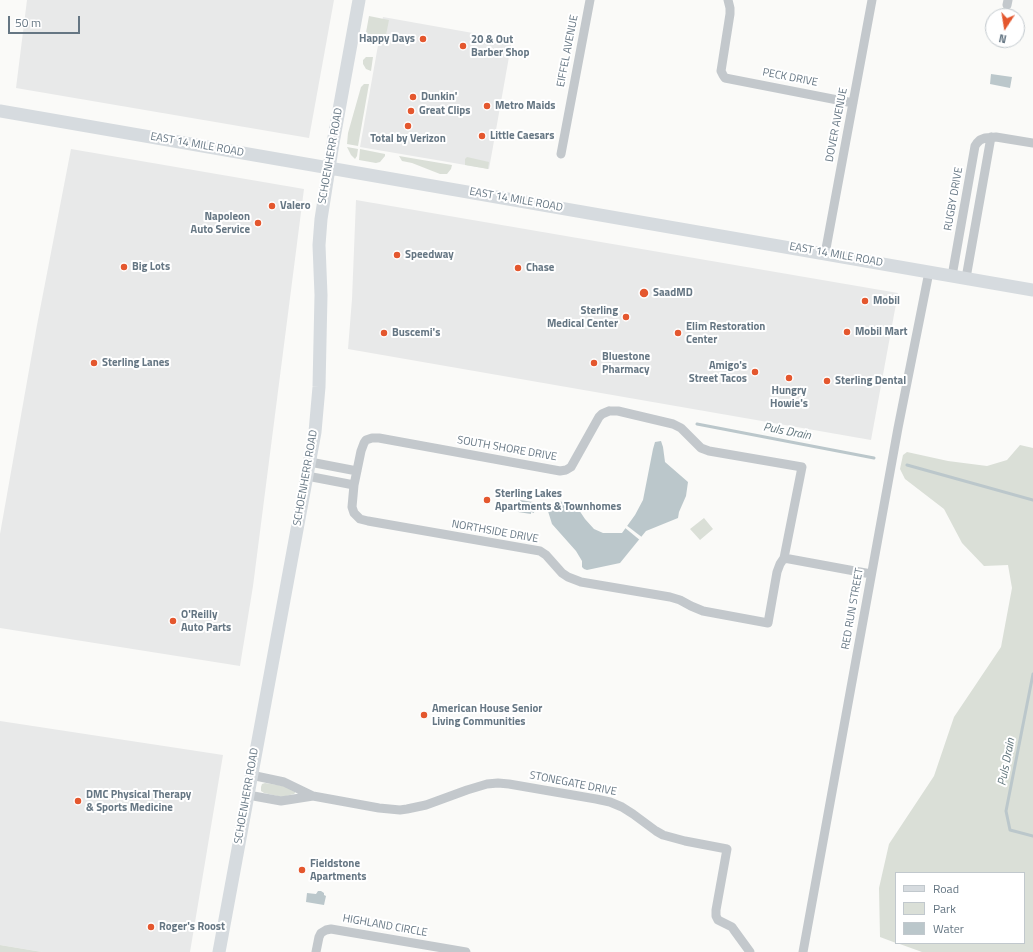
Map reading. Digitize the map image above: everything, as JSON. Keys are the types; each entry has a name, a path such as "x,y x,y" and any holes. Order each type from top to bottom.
{"main road":[{"name":"SCHOENHERR ROAD","path":"219,952 315,432 319,387 321,219 328,168 360,0"},
{"name":"EAST 14 MILE ROAD","path":"0,111 1033,290"}],"street":[{"name":"EIFFEL AVENUE","path":"561,154 590,0"},
{"name":"PECK DRIVE","path":"728,0 730,14 721,66 723,75 726,78 853,103"},
{"name":"DOVER AVENUE","path":"825,254 872,0"},
{"path":"966,278 991,137 1033,144"},
{"name":"RUGBY DRIVE","path":"952,276 975,146 980,140 991,137"},
{"name":"RED RUN STREET","path":"803,952 898,428 930,272"},
{"name":"SOUTH SHORE DRIVE","path":"355,478 364,443 366,440 372,438 379,438 560,471 566,470 573,463 598,417 602,414 618,411 673,424 681,428 701,448 709,451 802,467 784,558"},
{"path":"310,462 355,478"},
{"path":"307,476 355,478"},
{"name":"NORTHSIDE DRIVE","path":"355,478 352,507 354,513 360,519 368,522 540,551 546,554 562,573 581,582 670,597 703,611 768,623 777,572 784,558"},
{"path":"784,558 871,574"},
{"name":"STONEGATE DRIVE","path":"251,775 284,782 313,796 379,808 400,810 426,805 467,790 487,784 498,783 610,802 622,807 663,835 727,849 716,916 718,920 732,927 750,952"},
{"name":"STONEGATE DRIVE","path":"248,795 281,801 313,796"},
{"name":"HIGHLAND CIRCLE","path":"316,952 321,933 331,929 466,952"}],"shaded area":[{"path":"27,0 334,0 309,138 16,88"},
{"path":"383,17 512,40 489,169 360,147"},
{"path":"71,149 304,189 253,586 240,666 0,628 0,534 37,325"},
{"path":"356,200 898,293 871,440 348,349 352,299"},
{"path":"0,721 223,755 190,952 42,952 0,945"}],"green space":[{"path":"369,16 389,20 385,40 374,45 369,44 365,38"},
{"path":"366,57 373,57 371,71 366,69 363,64 363,60"},
{"path":"364,84 369,84 358,146 347,144 348,133 361,87"},
{"path":"347,147 358,149 355,159 351,155"},
{"path":"360,149 385,154 385,156 380,162 376,163 359,160"},
{"path":"399,156 452,165 447,174 440,174 412,163 402,161"},
{"path":"467,157 489,162 488,169 465,165 465,159"},
{"path":"1020,445 1033,448 1033,952 922,952 900,944 1025,944 1025,872 895,872 895,943 880,937 879,888 889,844 934,776 954,717 1001,647 1012,588 1008,565 984,566 962,543 944,509 905,479 900,469 903,455 907,452 948,461 987,466 1007,460"},
{"path":"704,518 713,529 700,540 690,529"},
{"path":"265,783 284,786 295,793 282,797 264,793 261,791 261,787 262,784"},
{"path":"0,945 42,952 0,952"}],"water":[{"path":"991,74 1012,77 1010,88 990,84"},
{"path":"661,441 665,462 688,482 686,496 678,518 646,531 620,563 587,570 584,569 582,567 582,561 576,551 552,524 547,508 557,501 575,504 594,529 603,533 622,533 635,515 643,500 655,442"},
{"path":"520,500 533,502 535,505 534,513 518,512 518,502 520,502"},
{"path":"318,891 321,891 326,896 324,905 306,902 307,893 316,894"}],"pier":[{"path":"626,525 643,538 641,541 624,527"}],"waterway":[{"name":"Puls Drain","path":"697,424 874,458"},
{"name":"Puls Drain","path":"907,465 1033,500"},
{"name":"Puls Drain","path":"1033,674 1006,811 1010,830 1033,836"}],"place":[{"name":"Happy Days","path":"423,39"},
{"name":"20 & Out Barber Shop","path":"463,46"},
{"name":"Dunkin'","path":"413,97"},
{"name":"Metro Maids","path":"487,106"},
{"name":"Great Clips","path":"411,111"},
{"name":"Total by Verizon","path":"408,126"},
{"name":"Little Caesars","path":"482,136"},
{"name":"Valero","path":"272,206"},
{"name":"Napoleon Auto Service","path":"258,223"},
{"name":"Speedway","path":"397,255"},
{"name":"Big Lots","path":"124,267"},
{"name":"Chase","path":"518,268"},
{"name":"SaadMD","path":"644,293"},
{"name":"Mobil","path":"865,301"},
{"name":"Sterling Medical Center","path":"626,317"},
{"name":"Mobil Mart","path":"847,332"},
{"name":"Buscemi's","path":"384,333"},
{"name":"Elim Restoration Center","path":"678,333"},
{"name":"Sterling Lanes","path":"94,363"},
{"name":"Bluestone Pharmacy","path":"594,363"},
{"name":"Amigo's Street Tacos","path":"755,372"},
{"name":"Hungry Howie's","path":"789,378"},
{"name":"Sterling Dental","path":"827,381"},
{"name":"Sterling Lakes Apartments & Townhomes","path":"487,500"},
{"name":"O'Reilly Auto Parts","path":"173,621"},
{"name":"American House Senior Living Communities","path":"424,715"},
{"name":"DMC Physical Therapy & Sports Medicine","path":"78,801"},
{"name":"Fieldstone Apartments","path":"302,870"},
{"name":"Roger's Roost","path":"151,927"}]}
